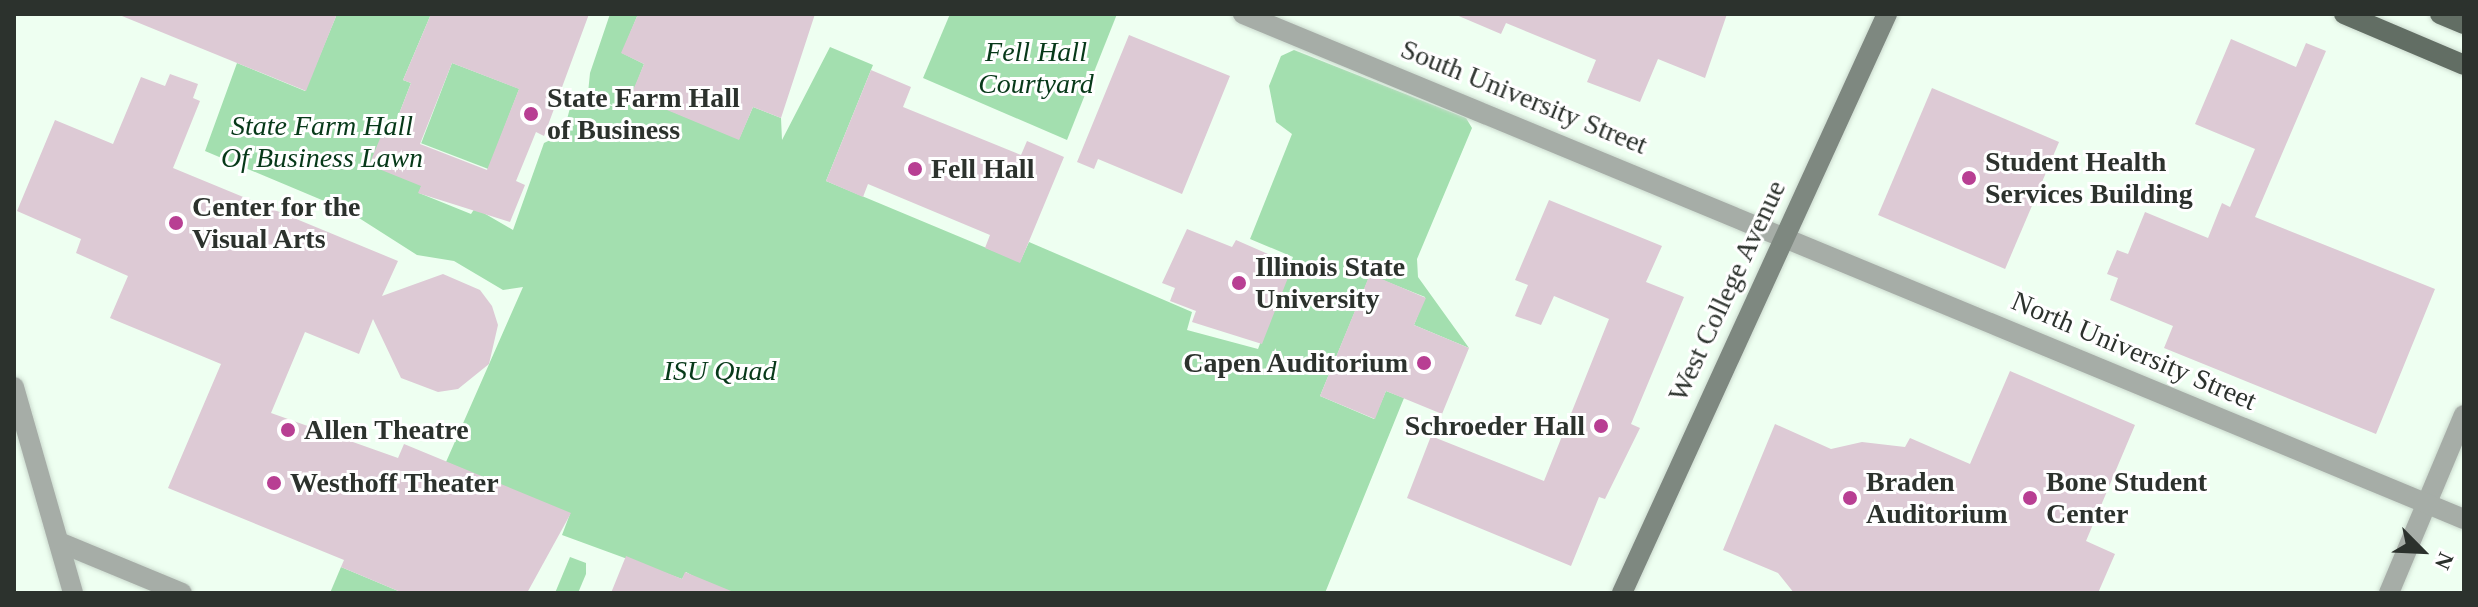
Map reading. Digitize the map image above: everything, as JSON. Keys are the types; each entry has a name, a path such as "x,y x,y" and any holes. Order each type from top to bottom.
{"main road":[{"name":"West College Avenue","path":"1622,593 1783,234 1887,14"},
{"path":"2344,14 2464,65"},
{"path":"2440,14 2464,24"}],"street":[{"name":"South University Street","path":"1243,14 1783,234"},
{"name":"North University Street","path":"1783,234 2464,519"},
{"path":"14,387 73,593"},
{"path":"2389,593 2464,415"},
{"path":"59,542 182,593"}],"green space":[{"name":"ISU Quad","path":"337,14 431,14 403,80 411,83 392,132 384,129 423,181 419,193 471,214 475,208 513,230 544,143 563,134 573,97 616,107 588,93 590,73 610,14 638,14 622,53 644,64 632,95 739,139 753,107 781,118 782,140 830,47 873,65 826,181 1020,262 1029,242 1192,312 1187,330 1258,349 1293,257 1250,239 1292,134 1276,122 1269,86 1281,56 1294,50 1466,118 1472,128 1417,259 1418,277 1469,348 1414,325 1425,297 1370,275 1320,396 1374,419 1386,391 1404,398 1325,593 723,593 686,572 682,579 562,535 570,514 446,462 523,287 503,290 454,261 417,255 348,211 205,151 237,63 305,91"},
{"name":"Fell Hall Courtyard","path":"950,14 1117,14 1067,140 923,78"},
{"path":"452,63 519,89 488,169 421,143"},
{"path":"570,557 586,563 586,574 578,593 555,593"},
{"path":"341,567 403,593 330,593"}],"building":[{"path":"117,14 337,14 306,91"},
{"name":"State Farm Hall of Business","path":"431,14 589,14 544,136 536,132 516,181 525,185 510,222 418,193 421,186 369,165 384,129 392,132 411,83 403,80","holes":["452,63 519,89 487,170 420,144"]},
{"path":"638,14 815,14 781,118 753,107 739,140 631,95 644,64 621,53"},
{"path":"1454,14 1727,14 1705,78 1658,59 1640,102 1587,82 1596,60 1506,23 1501,34"},
{"path":"1129,35 1230,76 1182,194 1098,159 1094,169 1077,162"},
{"path":"2231,39 2296,67 2306,43 2326,51 2255,217 2435,289 2376,434 2164,348 2173,326 2110,300 2118,278 2107,274 2117,250 2128,254 2145,212 2208,238 2222,203 2230,207 2255,149 2195,124"},
{"name":"Fell Hall","path":"871,70 911,87 903,107 1021,155 1027,141 1064,157 1020,263 985,248 990,235 868,184 863,197 826,181"},
{"path":"170,74 198,84 193,98 200,101 173,168 398,261 382,296 443,274 480,290 492,306 498,325 489,364 458,389 438,392 401,378 373,319 359,354 305,332 271,413 398,458 404,444 571,513 527,593 403,593 341,567 344,560 168,488 221,364 110,318 128,276 76,253 81,239 17,211 55,120 113,144 141,77 165,86"},
{"name":"Student Health Services Building","path":"1932,88 2059,142 2005,269 1878,215"},
{"name":"Schroeder Hall","path":"1549,200 1662,246 1646,282 1684,297 1631,424 1640,428 1605,499 1599,497 1571,566 1407,498 1431,436 1544,481 1609,319 1554,296 1541,325 1515,316 1528,285 1515,280"},
{"path":"1187,229 1232,247 1236,240 1293,265 1262,344 1192,322 1196,311 1170,301 1175,288 1162,283"},
{"path":"1370,274 1426,298 1414,325 1469,348 1442,414 1386,391 1375,419 1320,396"},
{"path":"2010,371 2135,425 2086,541 2115,554 2098,593 1794,593 1778,573 1723,550 1775,424 1831,449 1862,442 1905,447 1910,438 1970,464"},
{"path":"626,556 682,579 685,572 736,593 611,593"}],"place":[{"name":"State Farm Hall of Business","path":"531,114"},
{"name":"Fell Hall","path":"915,169"},
{"name":"Student Health Services Building","path":"1969,178"},
{"name":"Center for the Visual Arts","path":"176,223"},
{"name":"Illinois State University","path":"1239,283"},
{"name":"Capen Auditorium","path":"1424,363"},
{"name":"Schroeder Hall","path":"1601,426"},
{"name":"Allen Theatre","path":"288,430"},
{"name":"Westhoff Theater","path":"274,483"},
{"name":"Braden Auditorium","path":"1850,498"},
{"name":"Bone Student Center","path":"2030,498"}],"park label":[{"name":"State Farm Hall Of Business Lawn","path":"322,142"}]}
